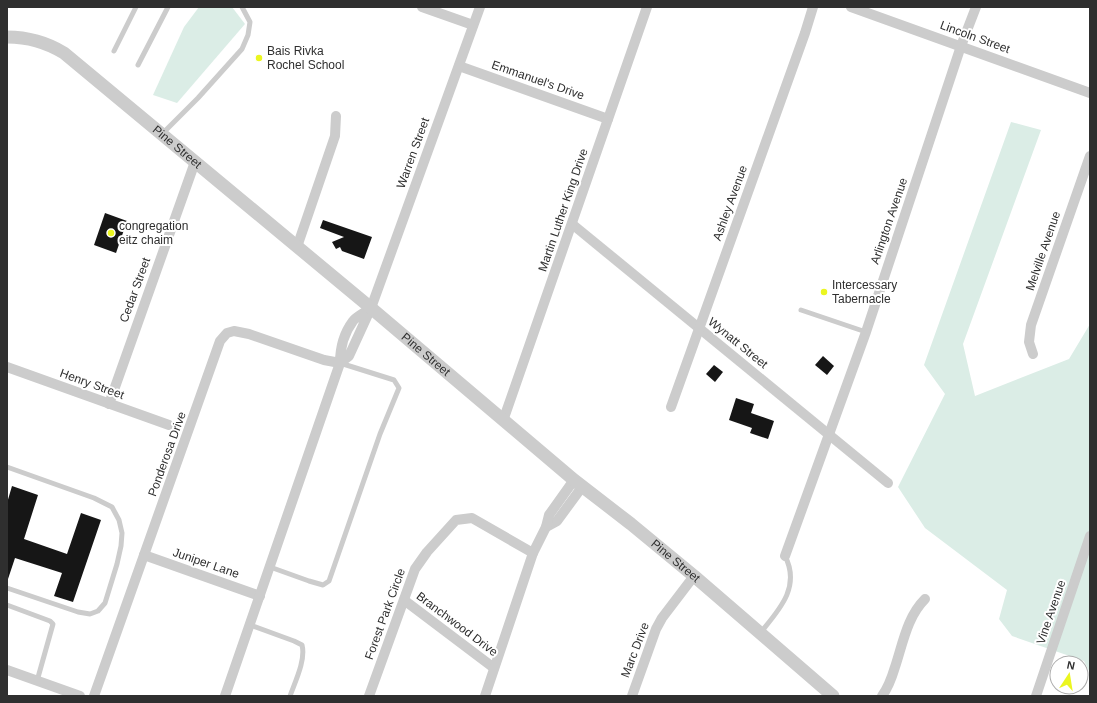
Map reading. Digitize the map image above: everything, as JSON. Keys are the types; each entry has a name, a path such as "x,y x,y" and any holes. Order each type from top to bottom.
{"street":[{"path":"422,7 473,25"},
{"name":"Warren Street","path":"371,308 480,7"},
{"name":"Martin Luther King Drive","path":"503,421 647,7"},
{"name":"Ashley Avenue","path":"670,407 805,32 812,7"},
{"name":"Lincoln Street","path":"851,7 1090,93"},
{"name":"Arlington Avenue","path":"786,556 866,332 961,46 976,7"},
{"name":"Pine Street","path":"7,37 35,40 50,45 64,53 371,308 503,421 578,483 631,524 761,632 833,696"},
{"name":"Emmanuel's Drive","path":"458,66 608,119"},
{"path":"297,247 335,136 336,116"},
{"name":"Melville Avenue","path":"1033,354 1029,342 1031,325 1090,156"},
{"name":"Cedar Street","path":"108,404 194,162"},
{"name":"Wynatt Street","path":"572,224 888,483"},
{"path":"225,696 340,363 349,356 371,308"},
{"name":"Ponderosa Drive","path":"94,696 220,341 226,334 234,331 249,334 324,360 340,363"},
{"name":"Henry Street","path":"7,367 168,425"},
{"path":"485,696 533,554 546,527 549,515 578,483"},
{"name":"Forest Park Circle","path":"369,696 415,568 427,552 456,520 472,518 533,554"},
{"name":"Vine Avenue","path":"1036,696 1090,536"},
{"name":"Juniper Lane","path":"144,555 260,596"},
{"name":"Marc Drive","path":"632,696 656,629 662,618 694,576"},
{"path":"882,696 891,678 910,620 925,599"},
{"name":"Branchwood Drive","path":"404,600 494,668"},
{"path":"7,670 80,696"}],"lane":[{"path":"114,51 136,7"},
{"path":"138,65 168,7"},
{"path":"162,135 242,49 248,34 250,22 242,7"},
{"path":"801,310 866,332"},
{"path":"270,567 323,585 329,581 380,434 399,388 394,380 340,363"},
{"path":"7,467 94,498 112,507 119,520 122,532 117,564 105,603 98,611 90,614 78,612 7,588"},
{"path":"761,632 788,595 791,570 786,556"},
{"path":"7,605 50,621 54,624 37,680"},
{"path":"250,625 294,640 302,645 304,651 303,658 290,696"}],"shaded area":[{"path":"199,7 232,7 245,24 177,103 153,95 184,27"},
{"path":"1011,122 1041,130 963,344 975,396 1069,359 1090,324 1090,673 1089,655 1067,655 1012,636 999,619 1007,590 925,528 898,487 945,394 924,365"}],"building":[{"name":"congregation eitz chaim","path":"105,213 127,221 116,253 94,245"},
{"path":"323,220 372,237 364,259 342,251 340,247 336,249 332,242 344,237 320,228"},
{"path":"823,356 834,366 827,375 815,365"},
{"path":"714,365 723,372 715,382 706,374"},
{"path":"736,398 754,404 751,413 774,421 768,439 750,433 752,428 729,420"},
{"path":"12,486 38,495 24,539 67,554 81,513 101,520 73,602 54,596 62,573 15,558 8,579 7,578 7,503"}],"place":[{"name":"Bais Rivka Rochel School","path":"259,58"},
{"name":"congregation eitz chaim","path":"111,233"},
{"name":"Intercessary Tabernacle","path":"824,292"}]}
